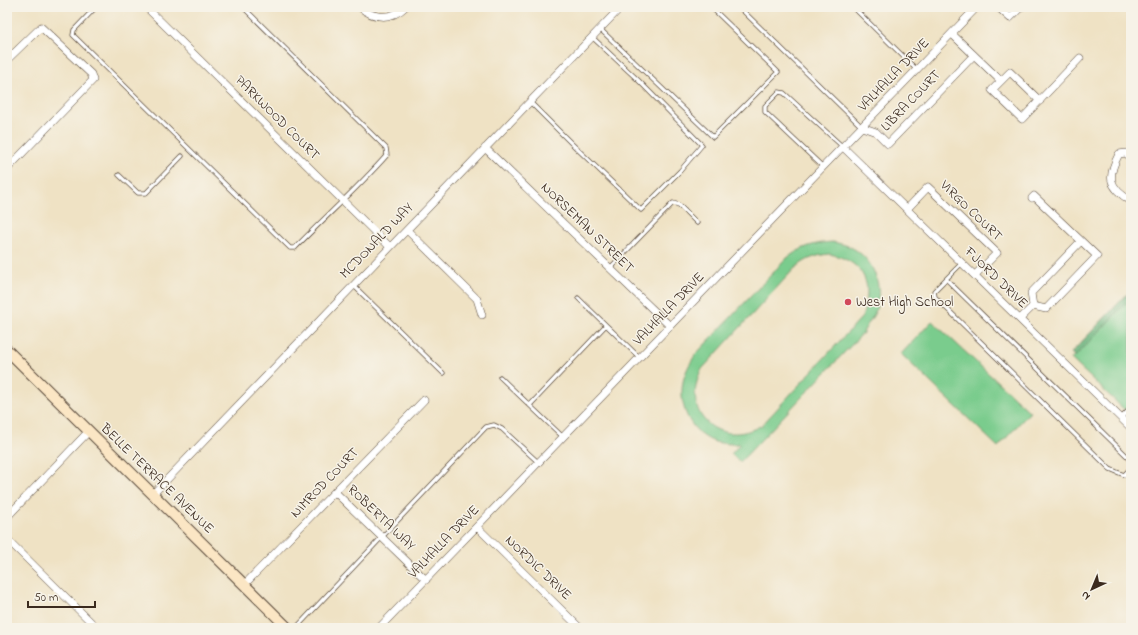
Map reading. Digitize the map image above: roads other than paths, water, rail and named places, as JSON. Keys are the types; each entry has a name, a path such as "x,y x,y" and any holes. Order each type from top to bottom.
{"street":[{"name":"PARKWOOD COURT","path":"146,7 390,247"},
{"path":"360,7 371,14 379,16 395,14 404,7"},
{"name":"MCDONALD WAY","path":"153,494 621,7"},
{"path":"998,7 1010,18 1021,7"},
{"name":"VALHALLA DRIVE","path":"379,628 952,34 973,8"},
{"path":"7,60 41,27 91,74 93,80 7,169"},
{"path":"952,34 1001,81"},
{"name":"LIBRA COURT","path":"862,127 876,132 888,144 974,55"},
{"path":"1040,101 1010,72 992,90 1022,119 1040,101 1080,58"},
{"name":"FJORD DRIVE","path":"843,147 1131,428"},
{"name":"NORSEMAN STREET","path":"485,148 670,326"},
{"path":"1131,158 1126,153 1119,154 1110,175 1113,185 1131,201"},
{"name":"VIRGO COURT","path":"907,209 928,187 997,253 975,276"},
{"path":"1032,198 1034,196 1097,256 1046,309 1033,306"},
{"path":"407,230 477,299 482,315"},
{"path":"1033,306 1031,293 1081,241"},
{"path":"1020,319 1033,306"},
{"name":"BELLE TERRACE AVENUE","path":"7,350 88,432 153,494 288,628"},
{"name":"NIMROD COURT","path":"244,585 424,400"},
{"path":"7,518 88,432"},
{"name":"ROBERTA WAY","path":"335,492 426,580"},
{"name":"NORDIC DRIVE","path":"477,527 580,628"},
{"path":"7,539 97,628"}],"lane":[{"path":"96,7 74,30 73,35 290,248 295,248 342,200 356,189 387,155 386,148 243,7"},
{"path":"600,29 713,137 778,72 711,7"},
{"path":"739,7 862,127"},
{"path":"853,7 917,70"},
{"path":"530,102 640,210 680,171 702,145 638,80 592,37"},
{"path":"823,167 766,112 766,106 779,92 784,93 843,147"},
{"path":"119,175 138,193 146,193 182,156"},
{"path":"610,268 673,203 679,205 698,223"},
{"path":"962,263 934,291 934,295 1110,469 1124,475 1131,476"},
{"path":"946,279 1131,460"},
{"path":"353,285 443,373"},
{"path":"578,298 640,358"},
{"path":"530,405 606,325"},
{"path":"500,377 563,437"},
{"path":"1121,418 1131,408"},
{"path":"296,628 486,427 490,425 502,429 539,462"},
{"path":"1124,475 1131,468"}],"place":[{"name":"West High School","path":"848,302"}]}
